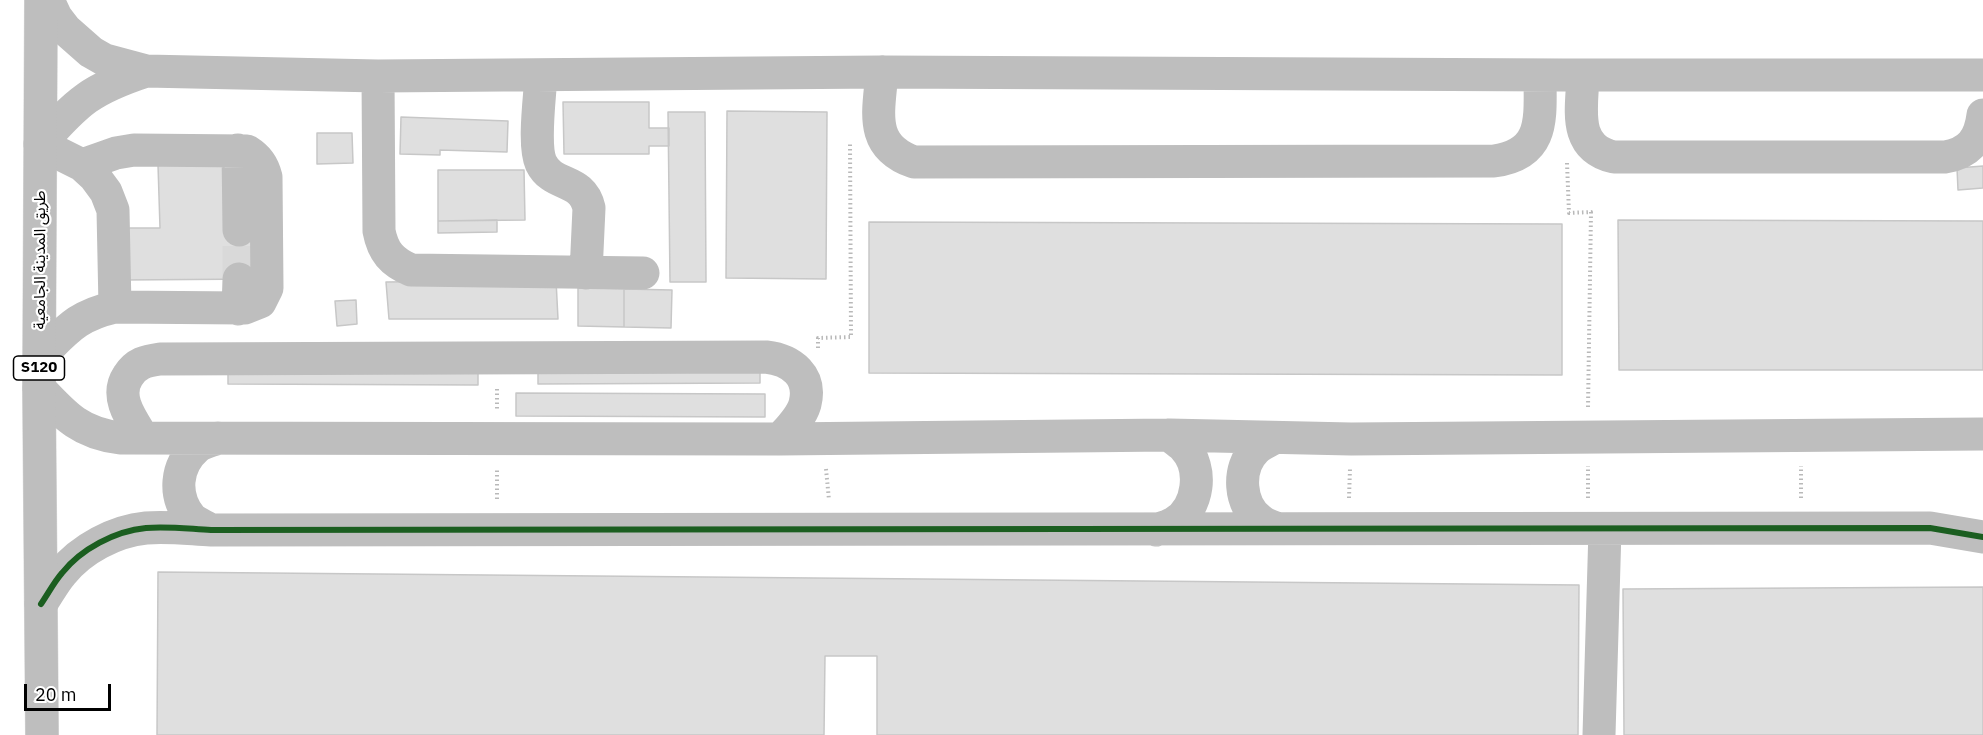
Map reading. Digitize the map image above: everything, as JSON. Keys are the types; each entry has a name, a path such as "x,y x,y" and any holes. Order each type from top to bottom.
{"street":[{"name":"طريق المدينة الجامعية","path":"41,0 39,372 42,735"},
{"path":"48,0 56,17 66,30 91,52 105,60 146,71 378,76 882,72 1983,75"},
{"path":"115,308 113,210 101,184 82,165 40,144 88,95 103,86 146,71"},
{"path":"882,72 878,119 880,134 888,147 899,157 914,162 1511,159 1526,150 1536,136 1540,119 1540,75"},
{"path":"541,75 539,155 548,172 556,179 574,185 587,199 589,208 586,273"},
{"path":"1583,75 1582,124 1585,136 1592,147 1602,154 1614,157 1946,157 1958,155 1969,149 1977,140 1982,128 1983,115"},
{"path":"378,76 379,231 381,244 388,256 398,265 411,270 643,273"},
{"path":"82,165 116,153 134,150 238,150 248,151 257,157 266,177 267,288 260,302 253,307 238,294 94,312 80,319 39,372 74,423 104,436 143,438 780,439 1169,435 1351,439 1983,434"},
{"path":"238,150 239,230"},
{"path":"143,438 127,411 122,396 124,381 132,368 145,361 160,359 766,357 779,358 793,365 802,376 806,390 805,405 798,418 780,439"},
{"path":"1156,530 1175,522 1183,515 1190,507 1197,487 1196,467 1185,448 1169,435"},
{"path":"1932,435 1961,447 1983,445"},
{"path":"211,530 193,519 181,502 178,481 184,461 198,446 218,438"},
{"path":"1272,439 1255,450 1244,466 1241,487 1247,506 1260,521 1279,529"},
{"path":"1930,528 1954,523 1983,522"},
{"path":"41,604 62,572 79,555 100,542 123,533 146,528 211,530 1930,528 1983,537"},
{"path":"1596,529 1599,735"}],"path":[{"path":"818,349 818,338 851,337 850,141"},
{"path":"1566,156 1569,213 1591,212 1588,438 1596,529"},
{"path":"1801,435 1801,528"},
{"path":"824,437 831,530"},
{"path":"1349,529 1351,439"}],"building":[{"path":"563,102 649,102 649,128 669,128 669,146 649,146 649,154 564,154"},
{"path":"727,111 827,112 826,279 726,278"},
{"path":"668,112 705,112 706,282 670,282"},
{"path":"401,117 508,121 507,152 440,150 440,155 400,154"},
{"path":"317,133 352,133 353,163 317,164"},
{"path":"222,164 258,230 259,279 122,280 121,228 160,228 158,165"},
{"path":"1983,166 1983,188 1958,190 1957,168"},
{"path":"438,170 524,170 525,220 438,221"},
{"path":"497,220 497,232 438,233 438,221"},
{"path":"1618,220 1983,221 1983,370 1619,370"},
{"path":"869,222 1562,224 1562,375 869,373"},
{"path":"556,280 558,319 389,319 386,282"},
{"path":"578,288 624,289 624,327 578,326"},
{"path":"624,289 672,290 671,328 624,327"},
{"path":"356,300 357,324 337,326 335,301"},
{"path":"760,361 760,383 538,384 538,362"},
{"path":"228,362 478,363 478,385 228,384"},
{"path":"516,393 765,394 765,417 516,416"},
{"path":"158,572 1579,585 1578,735 877,735 877,656 825,656 824,735 157,735"},
{"path":"1983,587 1983,735 1624,735 1623,589"}],"tunnel":[{"path":"239,230 239,279"}],"cycle path":[{"path":"41,604 62,573 89,549 122,533 154,527 211,530 1930,528 1983,537"}]}
